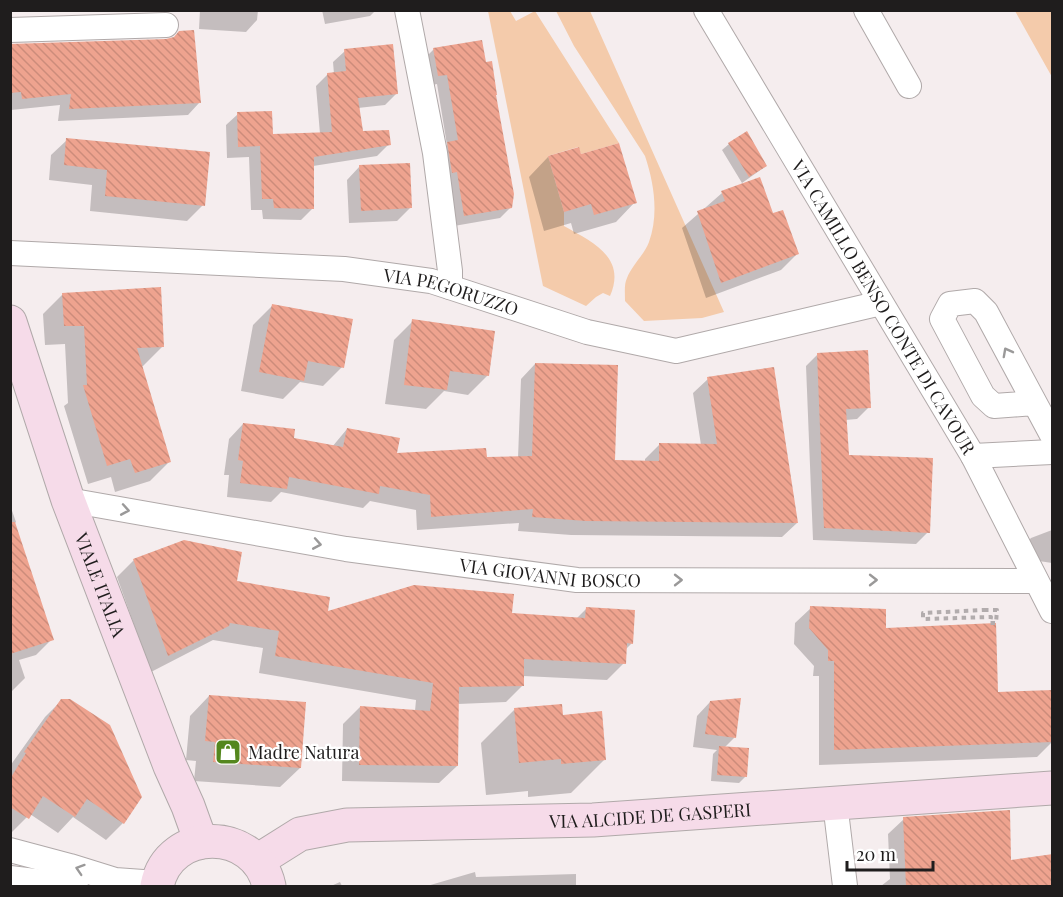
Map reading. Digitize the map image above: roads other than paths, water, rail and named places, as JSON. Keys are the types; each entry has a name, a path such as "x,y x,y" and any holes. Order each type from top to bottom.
{"street":[{"path":"407,10 435,153 450,287"},
{"name":"VIA CAMILLO BENSO CONTE DI CAVOUR","path":"706,10 973,456 1053,611"},
{"path":"866,10 909,86"},
{"path":"10,30 166,25"},
{"name":"VIA PEGORUZZO","path":"10,253 344,269 431,281 587,332 676,351 881,303"},
{"path":"1034,403 994,406 983,396 942,319 950,304 975,301 986,312 1053,435"},
{"name":"VIALE ITALIA","path":"10,322 68,500 201,842"},
{"path":"973,456 1053,452"},
{"name":"VIA GIOVANNI BOSCO","path":"68,500 346,549 577,580 1036,581"},
{"name":"VIA ALCIDE DE GASPERI","path":"263,874 300,834 347,825 593,820 1053,788"},
{"path":"836,803 845,886"},
{"path":"10,850 115,880 157,885 163,869 173,856 186,847 216,840 245,850 263,874"},
{"path":"10,878 76,886"}],"place":[{"name":"Madre Natura","path":"228,752"}]}
